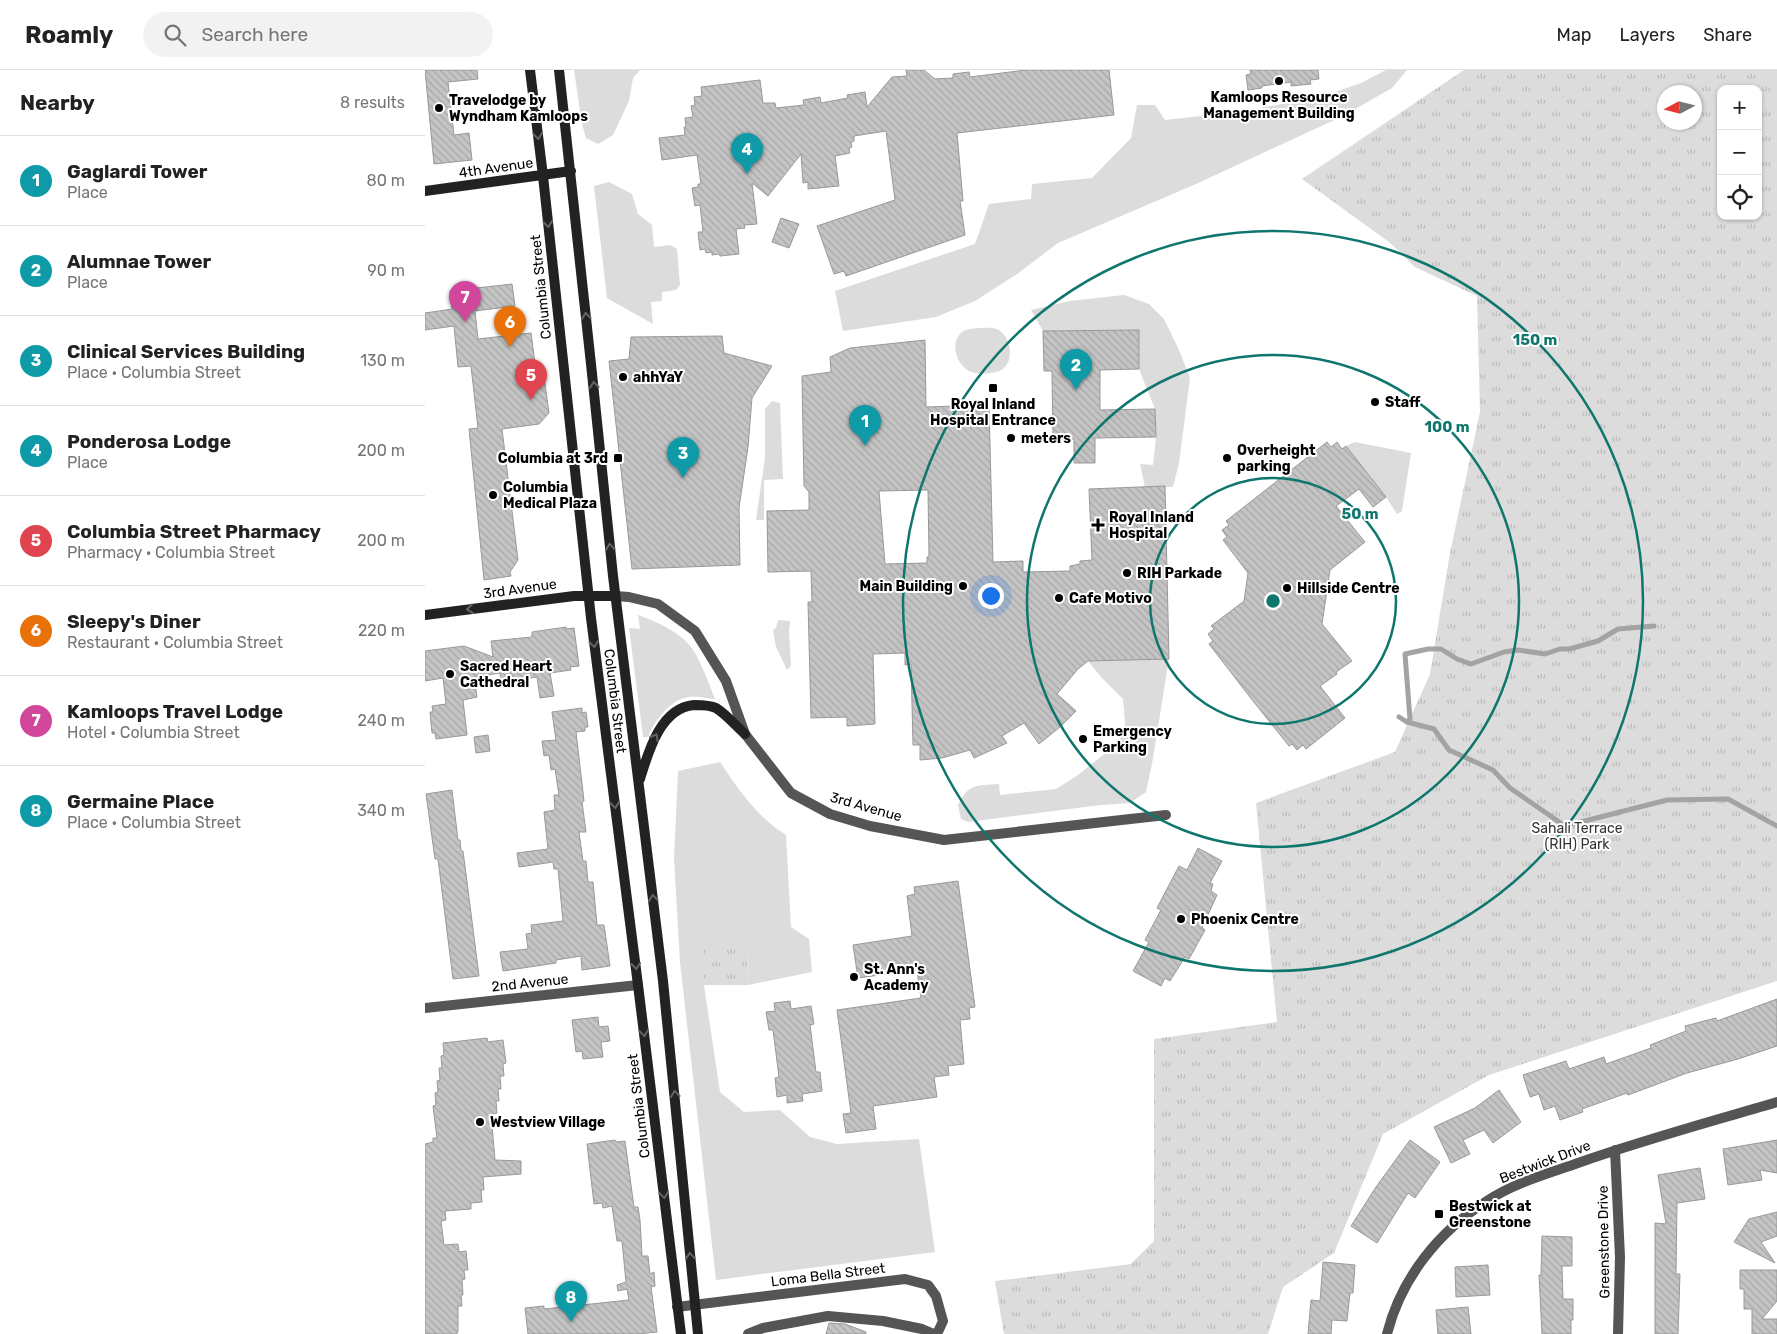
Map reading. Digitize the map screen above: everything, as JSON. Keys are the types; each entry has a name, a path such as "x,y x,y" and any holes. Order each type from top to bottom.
{"main road":[{"name":"Columbia Street","path":"530,70 588,596 681,1334"},
{"name":"Columbia Street","path":"559,70 615,596 663,981 698,1334"},
{"name":"4th Avenue","path":"425,191 571,171"},
{"name":"3rd Avenue","path":"425,615 542,600 615,596"},
{"path":"638,782 651,745 660,727 687,706 700,705 715,708 745,734"}],"street":[{"name":"3rd Avenue","path":"615,596 629,597 658,604 695,631 726,681 745,734 791,793 830,814 870,826 943,840 1165,815"},
{"name":"2nd Avenue","path":"425,1008 638,985"},
{"name":"Bestwick Drive","path":"1387,1334 1400,1298 1431,1248 1443,1234 1489,1199 1526,1182 1615,1150 1777,1102"},
{"name":"Greenstone Drive","path":"1615,1150 1620,1257 1618,1334"},
{"name":"Loma Bella Street","path":"677,1307 905,1279 928,1285 936,1296 943,1321 935,1334 922,1329 883,1321 828,1316 763,1328 748,1334"}],"green space":[{"path":"574,70 640,70 633,78 629,101 613,135 598,144 586,138 582,124"},
{"path":"1386,70 1407,70 1392,88 1343,116 1196,184 1058,243 1017,274 975,301 936,317 843,331 835,291 975,244 989,204 1031,199 1032,184 1092,178 1131,138 1137,105 1155,105 1165,120 1244,111 1324,96 1361,83"},
{"name":"Sahali Terrace (RIH) Park","path":"1464,70 1777,70 1777,981 1489,1075 1383,1134 1334,1253 1283,1287 1268,1334 1004,1334 995,1281 1131,1264 1154,1241 1154,1039 1277,1022 1256,803 1395,752 1430,674 1450,553 1480,412 1477,296 1415,267 1389,242 1302,179"},
{"path":"609,182 632,194 638,214 652,225 654,247 670,245 677,249 680,285 676,290 662,292 662,301 651,302 653,324 607,298 594,186"},
{"path":"1124,295 1149,304 1164,319 1190,378 1179,463 1173,487 1145,487 1140,464 1153,465 1156,437 1155,409 1139,369 1138,330 1043,331 1031,310 1070,301"},
{"path":"978,328 997,329 1006,338 1009,345 1010,352 1007,364 996,372 985,374 969,371 957,357 955,347 957,338 964,331"},
{"path":"772,401 780,403 783,479 764,480 764,520 756,520 765,458 765,409"},
{"path":"1355,442 1411,453 1402,511 1397,514 1346,446"},
{"path":"638,615 669,629 690,646 701,664 715,699 692,697 678,700 662,714 648,737 643,737 629,628 640,629"},
{"path":"778,620 790,621 791,666 787,670 776,647 773,630 776,628"},
{"path":"1169,659 1146,792 1130,803 968,822 961,819 958,805 966,793 974,787 999,784 1000,795 1056,789 1078,775 1118,743 1125,724 1123,699 1088,661"},
{"path":"720,762 758,812 786,835 791,927 809,939 812,972 748,985 747,946 704,946 704,985 720,1092 744,1112 780,1110 810,1137 837,1144 919,1139 935,1252 716,1280 680,962 674,858 678,771"},
{"path":"704,946 747,946 748,985 704,985"}],"building":[{"name":"Travelodge by Wyndham Kamloops","path":"425,70 477,70 478,79 448,82 454,135 469,133 472,160 434,164"},
{"path":"906,70 924,70 935,79 953,78 953,74 969,72 970,77 1026,70 1109,70 1114,115 957,133 963,201 960,201 965,235 846,276 844,271 834,274 817,226 895,200 886,131 854,136 854,141 851,142 852,147 849,148 850,153 835,156 839,186 808,189 808,182 803,183 801,154 768,196 752,183 757,224 744,225 745,228 736,229 739,254 720,256 719,254 712,255 712,252 706,253 705,249 700,250 698,232 703,232 700,205 695,206 692,188 698,187 698,184 701,184 697,155 662,160 659,138 685,135 685,118 693,117 691,106 695,105 694,97 702,96 701,87 760,80 763,103 775,103 776,108 804,105 803,100 820,97 821,103 848,98 847,95 865,92 867,107 892,77 907,76"},
{"name":"Kamloops Resource Management Building","path":"1250,70 1318,70 1319,79 1310,80 1311,84 1291,86 1291,82 1248,90 1246,75 1251,74"},
{"path":"781,218 799,224 789,248 772,242"},
{"name":"Columbia Medical Plaza","path":"512,284 515,306 475,311 478,339 531,333 536,371 544,377 549,413 539,424 502,429 518,560 510,572 511,576 484,580 469,429 478,428 471,366 458,367 454,326 425,330 425,313 452,309 450,291"},
{"path":"1139,330 1139,369 1100,370 1100,410 1155,409 1156,437 1095,438 1095,463 1074,463 1074,439 1053,439 1052,371 1044,371 1043,331"},
{"path":"722,336 724,353 772,366 752,398 748,447 739,508 740,565 632,569 609,361 629,359 631,337"},
{"name":"Main Building","path":"925,340 926,407 989,405 993,562 1023,561 1023,572 1070,571 1070,566 1080,564 1080,561 1092,560 1089,489 1165,486 1169,659 1088,661 1078,669 1057,694 1076,711 1060,727 1039,744 1024,723 1002,736 1007,743 974,758 970,750 942,758 920,760 920,745 913,745 911,664 905,665 905,653 873,654 875,724 847,726 847,717 811,718 808,602 812,602 811,571 768,572 767,511 809,510 809,492 804,486 802,376 831,372 830,357 850,348","holes":["928,490 929,556 927,557 927,563 885,564 879,491"]},
{"name":"Hillside Centre","path":"1327,442 1331,447 1337,442 1342,449 1346,446 1386,497 1373,507 1359,489 1336,506 1365,542 1330,570 1322,624 1352,661 1320,686 1345,718 1306,749 1303,745 1297,750 1292,744 1289,746 1209,644 1213,641 1208,634 1214,629 1211,626 1244,601 1248,573 1223,540 1227,537 1222,530 1229,525 1226,521"},
{"path":"566,627 566,629 574,628 579,666 570,667 571,670 550,673 554,696 540,698 537,677 501,682 500,673 474,677 477,697 463,700 467,735 436,739 435,733 432,733 430,712 433,712 432,706 446,704 443,678 425,681 425,651 464,646 493,657 491,641 532,637 532,632"},
{"path":"582,708 582,713 586,712 588,727 585,727 585,731 576,732 586,832 579,832 583,861 586,861 588,882 593,882 597,925 604,925 610,966 582,970 581,956 556,960 556,963 503,971 500,952 528,949 526,934 532,933 531,925 563,921 558,869 554,869 553,862 519,867 517,853 548,849 544,812 555,810 554,795 559,795 555,769 551,770 549,755 544,756 542,741 556,740 552,712"},
{"path":"488,735 490,751 476,753 474,737"},
{"path":"452,790 458,840 460,840 461,851 463,851 479,976 453,979 438,859 435,859 426,794"},
{"name":"Phoenix Centre","path":"1198,848 1222,861 1210,883 1213,884 1211,891 1217,895 1202,928 1205,930 1189,959 1185,957 1170,981 1165,978 1161,986 1133,971 1149,942 1145,940 1161,910 1157,908 1179,866 1187,870"},
{"path":"958,881 975,1007 969,1008 970,1019 960,1020 964,1064 948,1066 949,1075 934,1077 937,1097 873,1106 876,1129 846,1133 843,1114 851,1113 837,1010 921,998 917,970 858,978 853,945 912,936 907,896 915,894 914,887"},
{"path":"1777,999 1777,1046 1687,1073 1628,1095 1627,1093 1582,1109 1583,1112 1560,1120 1555,1106 1544,1110 1539,1094 1530,1097 1523,1075 1566,1061 1569,1069 1604,1057 1606,1064 1651,1048 1650,1045 1686,1031 1685,1026 1716,1018 1717,1021"},
{"path":"790,1001 791,1009 811,1006 814,1024 810,1025 816,1072 820,1072 822,1091 802,1094 803,1101 787,1103 787,1095 777,1097 775,1078 779,1077 773,1030 769,1030 766,1012 775,1011 774,1003"},
{"path":"598,1017 599,1027 608,1026 610,1041 601,1042 603,1057 583,1059 582,1051 576,1052 572,1020"},
{"path":"487,1038 488,1042 503,1040 506,1063 503,1064 504,1076 500,1076 501,1089 498,1089 499,1101 496,1101 497,1113 493,1114 494,1126 492,1126 495,1160 521,1161 521,1174 483,1177 484,1190 481,1190 482,1202 471,1203 471,1209 445,1211 446,1220 441,1221 444,1245 458,1244 459,1252 466,1251 468,1270 464,1270 465,1279 462,1280 463,1295 461,1295 462,1306 458,1306 458,1332 457,1334 425,1334 425,1144 433,1142 433,1138 437,1138 433,1106 436,1105 437,1081 440,1080 439,1068 442,1068 443,1043"},
{"path":"1499,1090 1521,1122 1493,1143 1484,1130 1463,1140 1470,1154 1451,1163 1434,1127 1475,1108"},
{"path":"615,1140 616,1142 625,1141 634,1207 638,1207 640,1220 642,1256 648,1256 650,1274 654,1272 655,1286 651,1287 657,1332 638,1334 528,1334 525,1308 544,1306 544,1309 629,1300 627,1289 618,1291 617,1285 626,1282 622,1241 617,1241 612,1206 603,1208 602,1203 594,1204 587,1144"},
{"path":"1410,1140 1440,1162 1415,1198 1408,1193 1377,1243 1351,1226"},
{"path":"1777,1140 1777,1173 1760,1170 1762,1180 1728,1185 1723,1149"},
{"path":"1700,1168 1705,1199 1677,1203 1676,1274 1680,1274 1678,1334 1655,1334 1655,1223 1666,1224 1658,1175"},
{"path":"1777,1212 1777,1236 1761,1242 1775,1263 1734,1242 1749,1219"},
{"path":"1542,1236 1572,1237 1572,1266 1562,1266 1563,1299 1573,1299 1571,1334 1542,1334 1539,1275 1541,1275"},
{"path":"1323,1262 1355,1265 1353,1293 1350,1293 1347,1321 1332,1320 1331,1334 1308,1334 1311,1300 1320,1301"},
{"path":"1488,1265 1490,1295 1456,1297 1455,1267"},
{"path":"1740,1270 1777,1270 1777,1301 1762,1319 1777,1319 1777,1334 1752,1334 1752,1309 1744,1309 1744,1289 1740,1289"},
{"path":"1468,1307 1471,1334 1438,1334 1436,1310"},
{"path":"829,1323 845,1324 866,1332 866,1334 826,1334"}],"waterway":[{"path":"1407,722 1410,719 1405,654 1428,649 1441,649 1457,659 1471,664 1504,652 1518,650 1545,654 1598,641 1618,629 1654,626"},
{"path":"1399,717 1407,722 1434,729 1449,750 1493,770 1510,788 1565,826 1667,800 1728,799 1777,826"}],"place":[{"name":"Kamloops Resource Management Building","path":"1279,81"},
{"name":"Travelodge by Wyndham Kamloops","path":"439,108"},
{"name":"Ponderosa Lodge","path":"747,174"},
{"name":"Kamloops Travel Lodge","path":"465,322"},
{"name":"Sleepy's Diner","path":"510,347"},
{"name":"ahhYaY","path":"623,377"},
{"name":"Royal Inland Hospital Entrance","path":"993,388"},
{"name":"Alumnae Tower","path":"1076,390"},
{"name":"Columbia Street Pharmacy","path":"531,400"},
{"name":"Staff","path":"1375,402"},
{"name":"meters","path":"1011,438"},
{"name":"Gaglardi Tower","path":"865,446"},
{"name":"Columbia at 3rd","path":"618,458"},
{"name":"Overheight parking","path":"1227,458"},
{"name":"Clinical Services Building","path":"683,478"},
{"name":"Columbia Medical Plaza","path":"493,495"},
{"name":"Royal Inland Hospital","path":"1098,525"},
{"name":"RIH Parkade","path":"1127,573"},
{"name":"Main Building","path":"963,586"},
{"name":"Hillside Centre","path":"1287,588"},
{"name":"Cafe Motivo","path":"1059,598"},
{"name":"Sacred Heart Cathedral","path":"450,674"},
{"name":"Emergency Parking","path":"1083,739"},
{"name":"Phoenix Centre","path":"1181,919"},
{"name":"St. Ann's Academy","path":"854,977"},
{"name":"Westview Village","path":"480,1122"},
{"name":"Bestwick at Greenstone","path":"1439,1214"},
{"name":"Germaine Place","path":"571,1322"}]}
